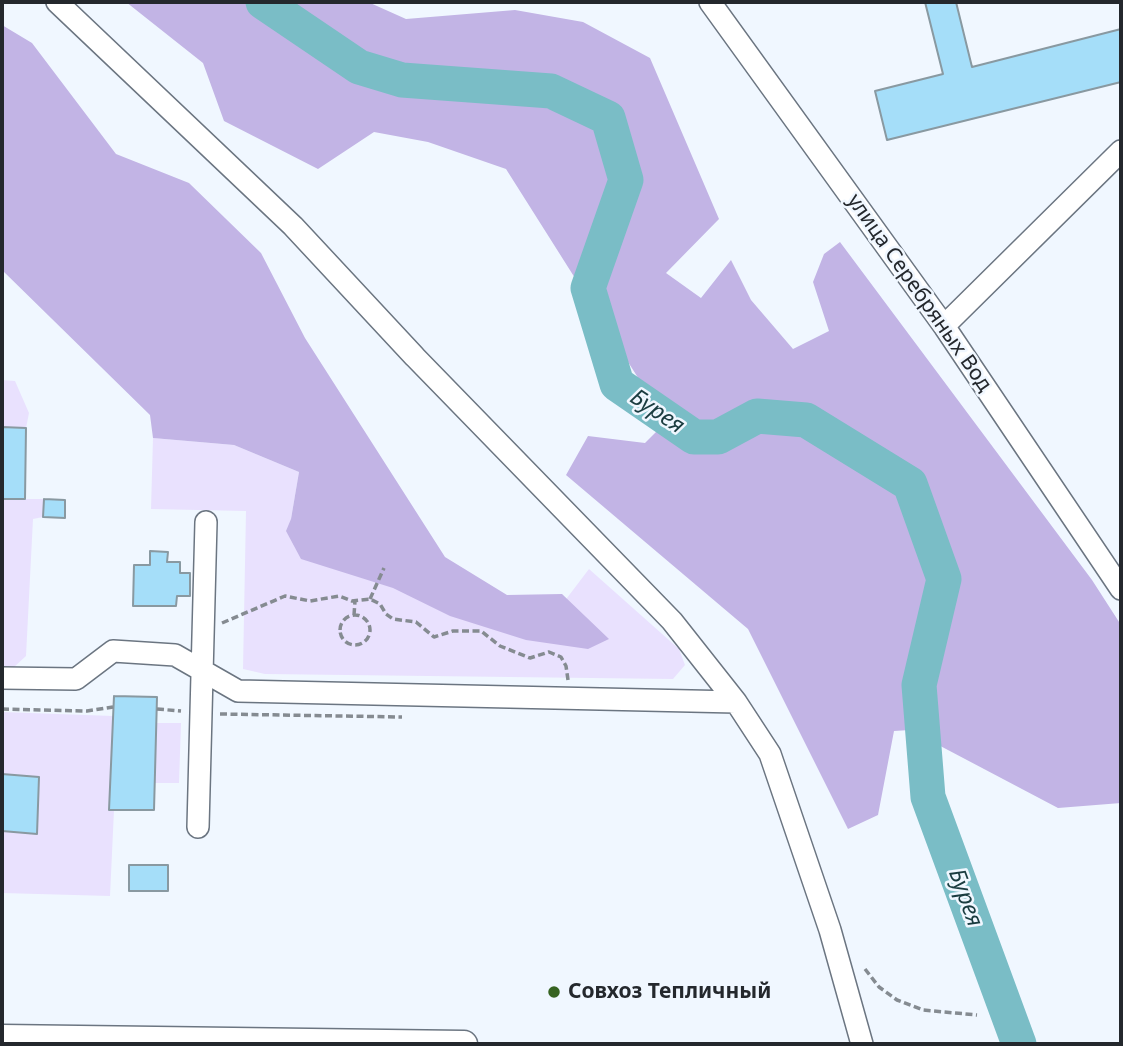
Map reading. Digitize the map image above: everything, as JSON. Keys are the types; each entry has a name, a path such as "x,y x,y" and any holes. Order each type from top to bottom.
{"main road":[{"path":"2,1038 464,1044"}],"street":[{"path":"57,2 293,226 415,357 672,621 736,702 770,754 830,930 862,1044"},
{"name":"улица Серебряных Вод","path":"710,2 944,326 1121,589"},
{"path":"944,326 1121,151"},
{"path":"198,827 206,522"},
{"path":"2,678 76,679 113,651 175,655 238,691 736,702"}],"path":[{"path":"370,599 384,568"},
{"path":"204,630 285,596 310,601 339,596 355,601 370,599 380,604 393,619 415,622 434,637 453,631 481,631 500,646 530,658 549,652 561,657 566,666 569,699"},
{"path":"355,601 355,615"},
{"path":"355,615 364,618 370,627 368,638 356,645 347,643 340,632 345,619 355,615"},
{"path":"2,709 87,711 113,707"},
{"path":"865,969 879,987 897,1000 923,1010 977,1015"}],"shaded area":[{"path":"126,2 368,2 406,19 515,10 583,22 650,58 719,219 666,273 701,298 731,260 751,300 793,349 829,331 813,282 824,254 840,242 1092,580 1121,625 1121,803 1058,808 910,730 894,731 878,815 848,829 748,629 566,475 588,436 645,443 666,422 506,169 428,142 374,132 318,169 224,121 203,63"},
{"path":"2,25 32,43 116,154 189,183 261,253 305,338 445,557 507,595 562,594 609,639 588,649 526,640 450,616 393,588 301,559 286,531 291,519 299,472 234,445 153,438 150,415 2,270"},
{"path":"2,380 15,381 29,413 26,428 2,427"},
{"path":"153,438 234,445 299,472 291,519 551,619 589,569 679,649 685,665 673,679 265,674 243,669 246,511 151,509"},
{"path":"2,499 44,499 43,517 33,519 26,656 13,668 2,668"},
{"path":"2,712 113,716 109,810 114,810 110,896 2,893 2,831 36,833 38,811 2,808 2,798 38,800 39,777 2,774"},
{"path":"156,723 181,723 179,783 155,783"}],"building":[{"path":"925,2 956,2 972,67 1121,29 1121,82 887,140 875,91 943,74"},
{"path":"2,427 26,428 25,499 2,499"},
{"path":"44,499 65,500 65,518 43,517"},
{"path":"150,551 168,552 167,562 180,562 180,573 190,573 190,596 177,596 176,606 133,606 134,565 150,565"},
{"path":"114,696 157,697 154,810 109,810"},
{"path":"2,774 39,777 37,834 2,831"},
{"path":"129,865 168,865 168,891 129,891"}],"waterway":[{"name":"Бурея","path":"263,2 359,67 402,80 551,91 608,118 626,180 588,288 617,384 694,437 718,437 757,416 806,420 910,484 944,579 919,685 928,797 1019,1044"}],"place":[{"name":"Совхоз Тепличный","path":"554,992"}]}
